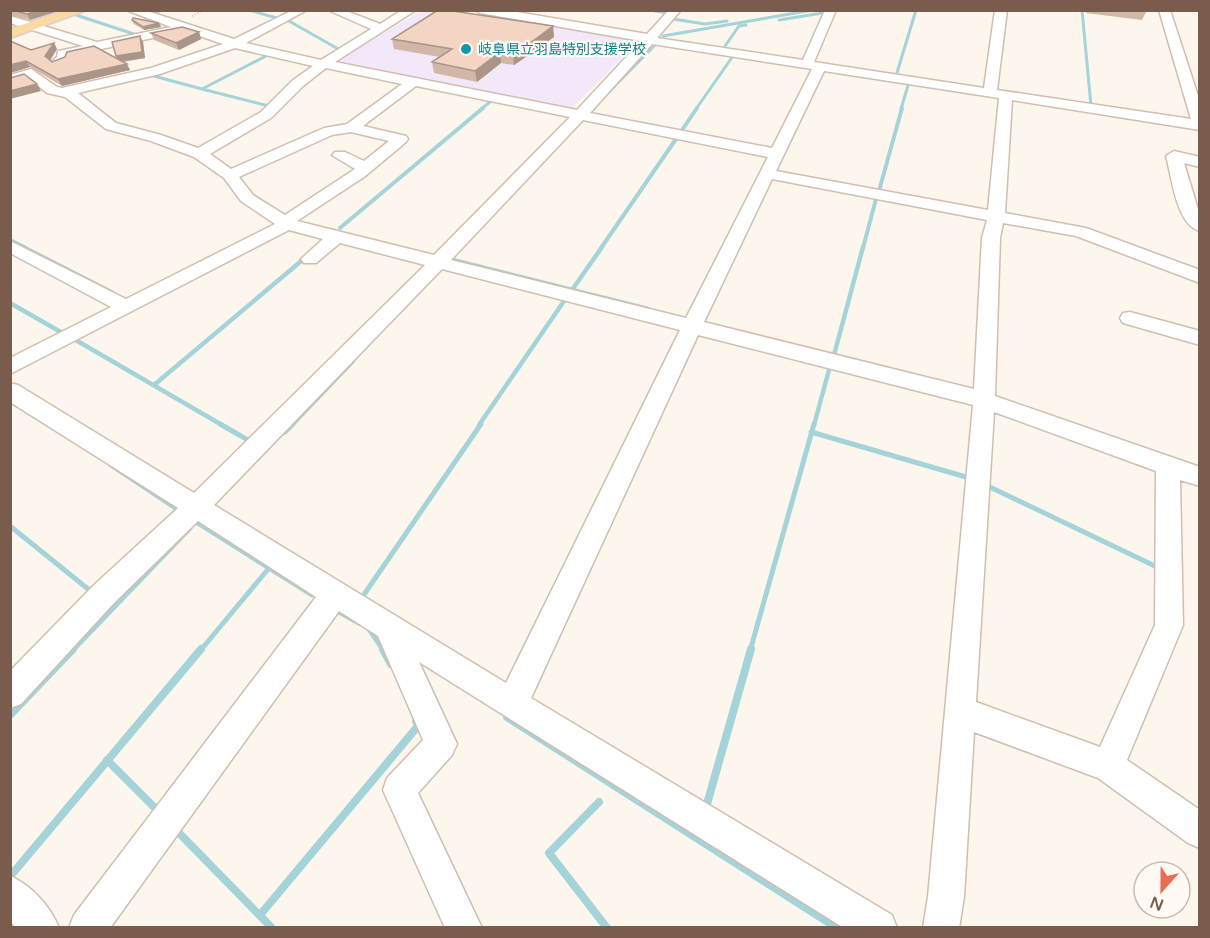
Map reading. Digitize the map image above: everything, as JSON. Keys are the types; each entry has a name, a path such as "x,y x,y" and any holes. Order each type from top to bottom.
{"main road":[{"path":"10,34 80,10"}],"street":[{"path":"131,10 236,44 323,64 777,154"},
{"path":"63,92 125,81 236,44 302,10"},
{"path":"333,10 381,29"},
{"path":"199,154 266,115 298,83 323,64 411,10"},
{"path":"480,10 638,35 650,40 1199,125 1193,108 1195,91 1164,10"},
{"path":"10,693 104,594 197,506 533,166 577,115 676,10"},
{"path":"513,702 693,326 769,174 814,65 831,10"},
{"path":"990,92 1001,10"},
{"path":"10,19 36,25 107,54 125,81"},
{"path":"36,76 59,66 64,58 62,54 107,54 183,28"},
{"path":"10,78 31,73 52,90 70,94 111,126 156,138 199,154 230,175 247,198 287,224 438,260 984,400 1200,477"},
{"path":"351,128 413,82"},
{"path":"941,927 946,897 984,400 991,238 996,218 1006,95"},
{"path":"10,367 287,224 292,217 365,168 401,140 351,128 329,130 230,175"},
{"path":"340,155 365,168"},
{"path":"1200,162 1174,156 1190,217 1200,226"},
{"path":"769,174 1080,232 1200,277"},
{"path":"310,259 337,236"},
{"path":"10,246 126,307"},
{"path":"1130,318 1200,338"},
{"path":"10,391 336,592 388,627 879,927"},
{"path":"1108,766 1169,625 1168,466"},
{"path":"87,927 336,592"},
{"path":"388,627 441,744 399,790 464,927"},
{"path":"961,712 1108,766 1200,831"},
{"path":"10,894 41,927"}],"shaded area":[{"path":"421,11 446,11 639,41 570,110 334,62"}],"building":[{"path":"12,10 40,10 27,14"},
{"name":"岐阜県立羽島特別支援学校","path":"438,10 553,26 513,55 500,52 475,71 432,62 452,49 392,39"},
{"path":"133,18 159,23 143,27 132,20"},
{"path":"182,27 199,32 176,43 151,33"},
{"path":"140,36 142,52 116,56 112,42"},
{"path":"10,41 31,50 54,43 45,56 52,62 65,57 67,52 94,46 127,64 58,79 26,61 10,65"},
{"path":"24,74 37,84 10,91 10,78"}],"waterway":[{"path":"151,15 161,10"},
{"path":"249,10 280,19"},
{"path":"650,10 666,13"},
{"path":"663,36 813,10"},
{"path":"896,76 916,10"},
{"path":"1082,10 1091,106"},
{"path":"779,20 829,12"},
{"path":"76,15 140,36"},
{"path":"673,19 705,24 727,21"},
{"path":"289,21 340,50 337,52"},
{"path":"723,49 739,26 746,25"},
{"path":"592,109 656,44"},
{"path":"202,89 266,56"},
{"path":"696,109 733,56"},
{"path":"99,88 150,75 202,89"},
{"path":"901,109 909,82"},
{"path":"202,89 269,106"},
{"path":"481,109 490,102"},
{"path":"340,228 483,108"},
{"path":"590,112 594,108"},
{"path":"680,133 697,108"},
{"path":"879,191 902,108"},
{"path":"601,248 676,139"},
{"path":"863,248 876,199"},
{"path":"10,240 26,248"},
{"path":"23,247 111,292"},
{"path":"572,290 602,247"},
{"path":"830,354 834,355 863,247"},
{"path":"154,385 306,257"},
{"path":"449,259 572,290"},
{"path":"572,290 648,309"},
{"path":"479,425 564,301"},
{"path":"10,303 66,335"},
{"path":"74,339 222,425"},
{"path":"292,425 353,361"},
{"path":"814,425 829,370"},
{"path":"220,424 248,440"},
{"path":"363,596 481,424"},
{"path":"812,432 814,424"},
{"path":"285,432 292,425"},
{"path":"750,651 812,432"},
{"path":"812,432 966,477"},
{"path":"111,465 183,513"},
{"path":"990,487 1157,567"},
{"path":"193,520 312,595"},
{"path":"10,526 93,593"},
{"path":"72,651 190,528"},
{"path":"200,651 269,568"},
{"path":"339,612 359,623"},
{"path":"369,629 384,651"},
{"path":"10,715 73,649"},
{"path":"107,760 201,649"},
{"path":"383,649 391,664"},
{"path":"707,804 751,649"},
{"path":"507,717 837,928"},
{"path":"260,915 418,726 416,721"},
{"path":"13,873 107,760"},
{"path":"107,760 154,807"},
{"path":"599,802 549,853 607,928"},
{"path":"180,834 272,928"}],"place":[{"name":"岐阜県立羽島特別支援学校","path":"466,49"}]}
